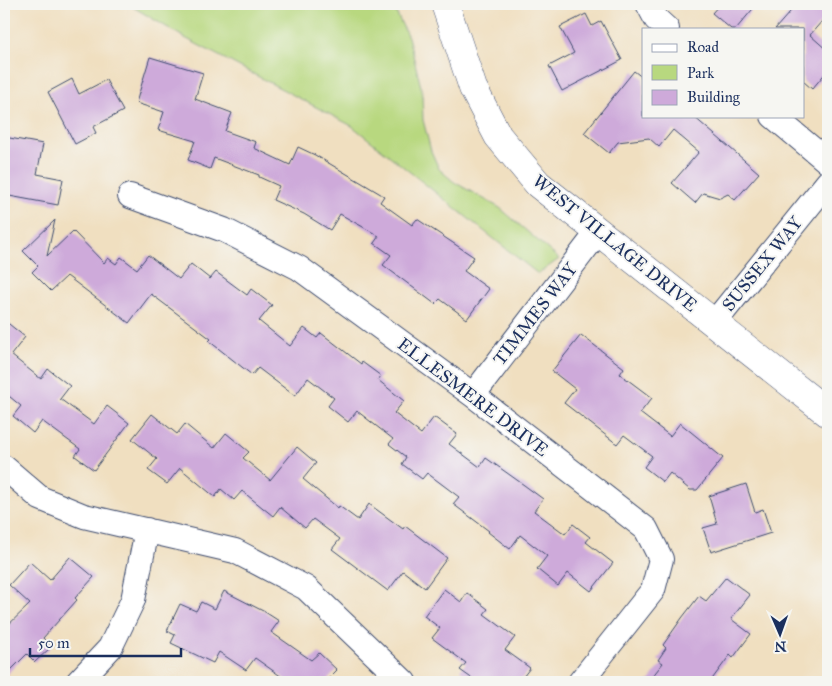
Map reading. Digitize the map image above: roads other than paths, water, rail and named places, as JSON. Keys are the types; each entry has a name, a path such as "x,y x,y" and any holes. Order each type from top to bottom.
{"street":[{"name":"WEST VILLAGE DRIVE","path":"445,4 473,88 498,136 538,184 828,413"},
{"path":"648,4 656,19 666,28"},
{"path":"775,118 828,162"},
{"name":"SUSSEX WAY","path":"714,323 828,182"},
{"name":"ELLESMERE DRIVE","path":"130,196 224,230 299,268 473,395 646,529 661,559 652,590 580,682"},
{"name":"TIMMES WAY","path":"473,395 598,232"},
{"path":"4,467 40,498 84,516 235,551 306,588 404,682"},
{"path":"78,682 110,648 133,600 147,530"}]}
